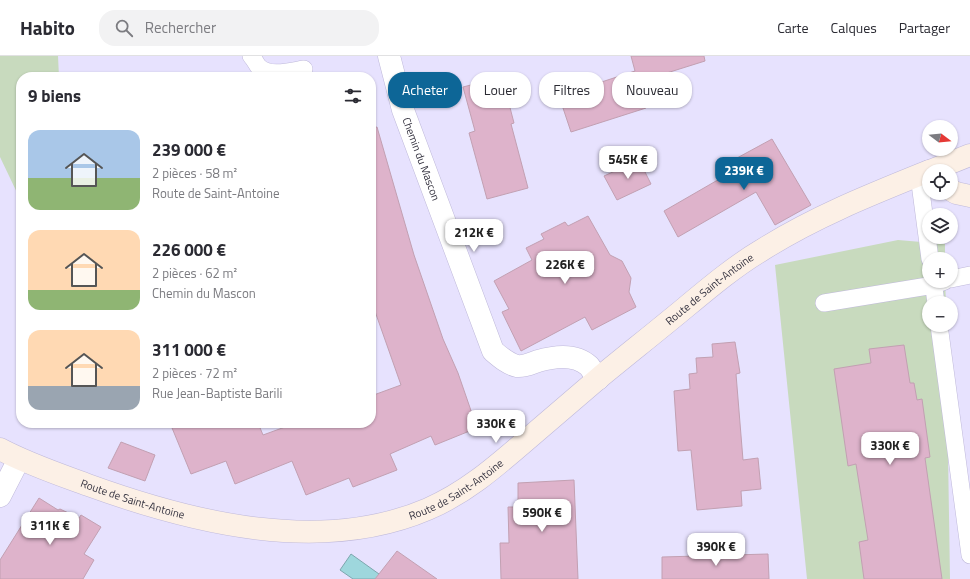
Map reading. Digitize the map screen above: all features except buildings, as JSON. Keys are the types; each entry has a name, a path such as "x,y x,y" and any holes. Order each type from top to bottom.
{"street":[{"name":"Chemin du Mascon","path":"389,56 402,110 493,351 503,360 518,366 527,365 548,358 578,358 589,366 598,379"},
{"name":"Route de Saint-Antoine","path":"948,164 970,155"},
{"name":"Route de Saint-Antoine","path":"0,449 19,459 118,496 176,513 236,526 277,530 313,531 352,529 388,523 427,509 453,497 484,477 598,379 713,285 760,251 809,223 845,206 922,175"},
{"path":"958,194 970,196"},
{"path":"0,496 19,459"}],"lane":[{"path":"251,56 259,68 265,72"},
{"path":"286,72 304,69"},
{"path":"929,200 930,252"},
{"path":"958,278 970,275"},
{"path":"824,303 922,285"},
{"path":"940,332 970,555"}],"shaded area":[{"path":"0,56 58,56 59,72 16,72 16,191 0,157"},
{"path":"898,240 922,242 922,244 945,244 945,252 922,252 922,288 945,288 946,296 922,296 922,332 946,332 950,579 807,579 775,265"},
{"path":"351,554 386,579 353,579 340,570"}]}
